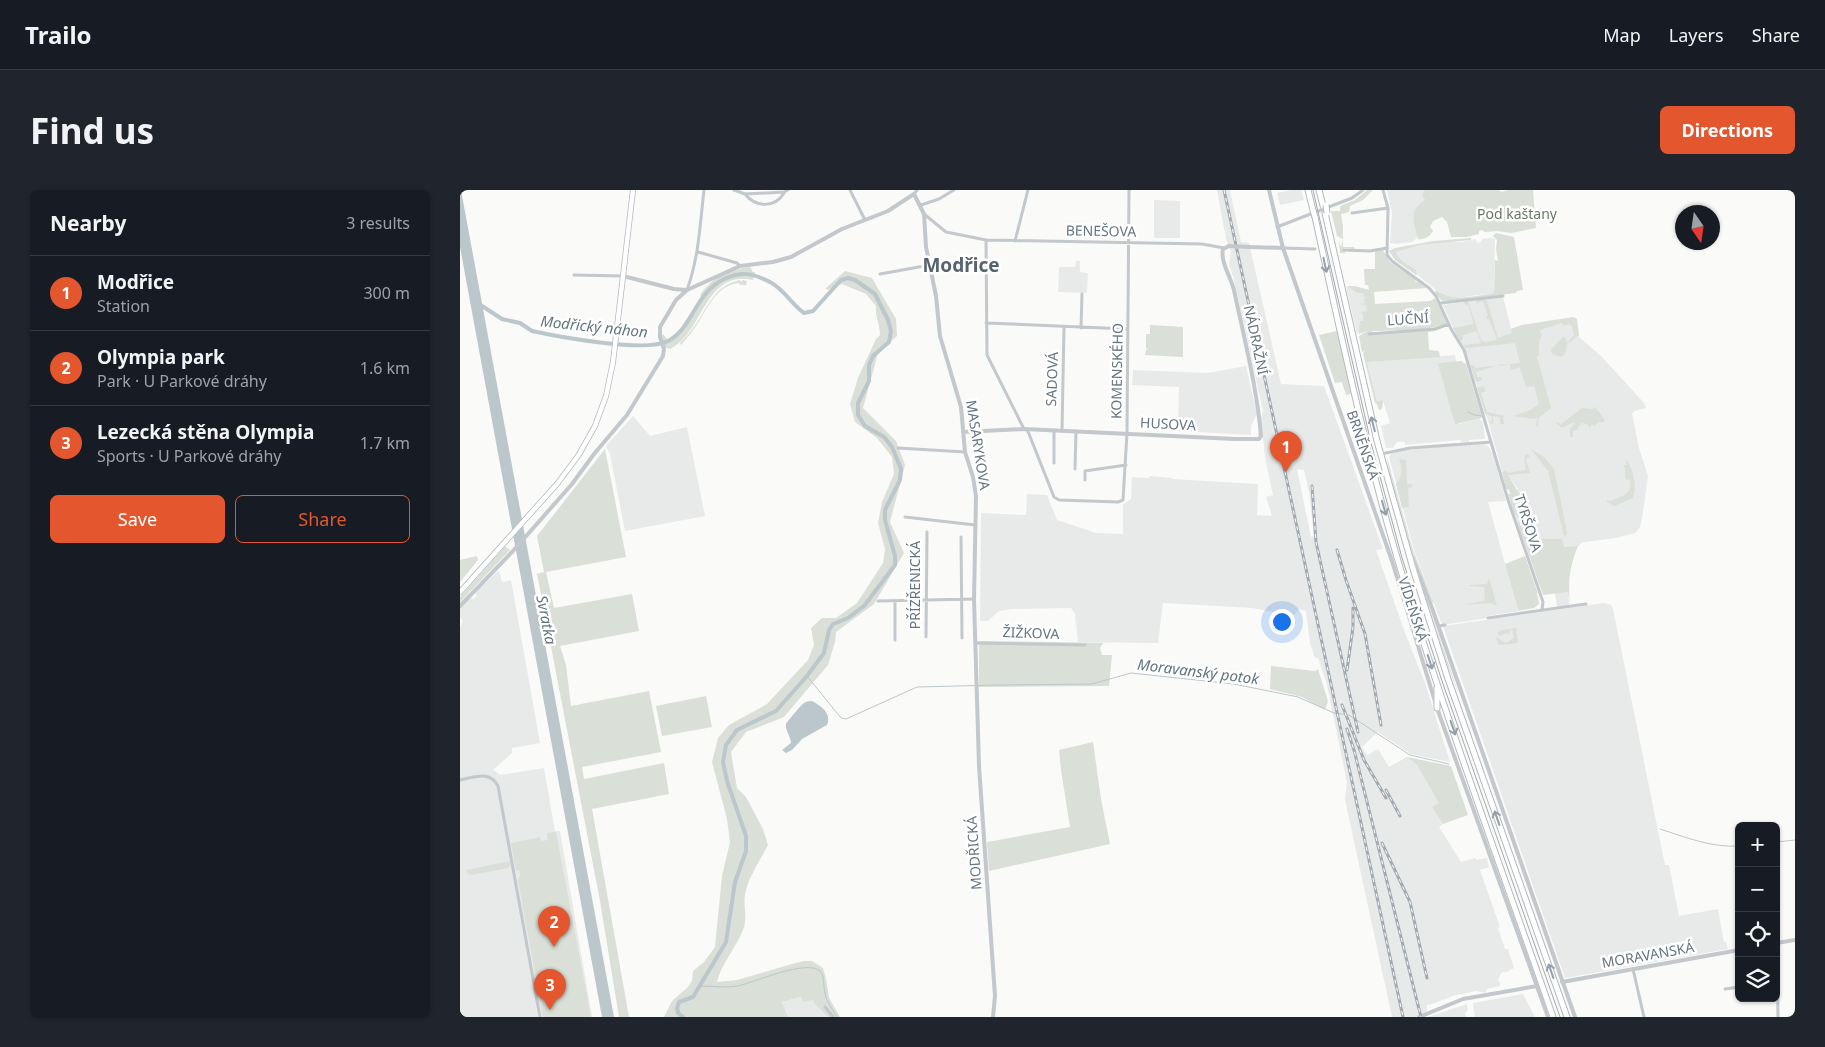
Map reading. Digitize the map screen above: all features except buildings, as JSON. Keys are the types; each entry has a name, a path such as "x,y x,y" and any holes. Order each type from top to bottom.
{"highway":[{"name":"VÍDEŇSKÁ","path":"1308,190 1366,444 1404,582 1553,1017"},
{"name":"VÍDEŇSKÁ","path":"1321,190 1359,365 1381,454 1405,538 1446,671 1567,1017"},
{"path":"1437,682 1437,708"}],"main road":[{"path":"460,592 568,470 587,442 606,396 615,351 633,190"}],"street":[{"path":"687,290 698,252 704,190"},
{"path":"734,190 745,194 786,191"},
{"path":"850,190 865,220"},
{"path":"921,205 939,200 954,190"},
{"path":"1015,241 1028,190"},
{"name":"KOMENSKÉHO","path":"1026,429 1054,497 1059,500 1118,502 1123,500 1127,433 1129,190"},
{"name":"BRNĚNSKÁ","path":"1269,190 1282,248 1392,561 1437,708"},
{"path":"1277,227 1352,198 1363,190"},
{"path":"1344,250 1370,251 1387,248 1388,208 1383,190"},
{"path":"745,194 749,199 767,205 777,202 786,191"},
{"path":"460,606 528,535 627,415 662,356 664,346 660,337 660,327 666,314 676,300 687,290 740,266 773,262 791,257 833,233 888,211 916,192"},
{"name":"MASARYKOVA","path":"916,192 924,214 926,247 940,336 961,406 965,452 973,477 976,496 974,599 977,685"},
{"path":"1352,213 1388,208"},
{"name":"BENEŠOVA","path":"924,214 946,232 986,240 1202,244 1224,248"},
{"path":"986,240 986,345 991,365 1026,429"},
{"path":"1224,248 1229,246 1250,246 1315,249"},
{"name":"NÁDRAŽNÍ","path":"1224,248 1223,258 1233,287 1259,410 1261,436 1259,439"},
{"name":"TYRŠOVA","path":"1387,248 1387,255 1392,261 1429,288 1440,303 1449,324 1464,350 1512,513 1543,602 1542,610"},
{"path":"698,252 737,263 740,266"},
{"path":"880,274 930,265"},
{"path":"574,275 623,276 674,289 687,290"},
{"path":"1081,328 1082,294"},
{"path":"1440,303 1503,296"},
{"path":"986,323 1064,328 1128,329"},
{"name":"LUČNÍ","path":"1369,334 1438,328 1449,324"},
{"name":"SADOVÁ","path":"1062,430 1064,328"},
{"name":"HUSOVA","path":"963,432 1026,429 1259,439"},
{"path":"1054,430 1054,463"},
{"path":"1075,469 1076,431"},
{"path":"1381,454 1410,448 1491,442"},
{"path":"898,448 965,452"},
{"path":"1085,480 1085,471 1126,465"},
{"path":"906,517 975,525"},
{"name":"PŘÍZŘENICKÁ","path":"926,637 927,532"},
{"path":"961,537 962,638"},
{"name":"VÍDEŇSKÁ","path":"1405,538 1438,626 1574,1017"},
{"path":"878,601 974,599"},
{"path":"895,601 895,640"},
{"path":"1488,618 1586,604"},
{"path":"1438,626 1445,625"},
{"name":"ŽIŽKOVA","path":"976,643 1085,646"},
{"name":"MODŘICKÁ","path":"977,685 980,780 995,996 993,1017"},
{"path":"1437,708 1548,1017"},
{"path":"460,780 486,776 495,780 498,786 540,1017"},
{"path":"1780,942 1795,940"},
{"name":"MORAVANSKÁ","path":"1562,982 1735,951"},
{"path":"1633,969 1644,1017"},
{"path":"1419,1017 1463,999 1537,986"},
{"path":"1725,989 1735,987"},
{"path":"1778,1002 1778,1017"},
{"path":"825,1007 834,1017"}],"shaded area":[{"path":"460,190 614,1017 602,1017 460,247"},
{"path":"1217,190 1230,190 1241,242 1249,243 1281,384 1324,386 1383,549 1376,550 1425,683 1450,762 1411,754 1378,732 1362,747 1367,755 1378,749 1389,767 1407,757 1417,765 1440,803 1432,807 1443,824 1439,827 1461,862 1476,858 1476,860 1487,858 1489,867 1480,870 1500,927 1498,928 1505,949 1508,949 1514,968 1501,973 1498,981 1500,986 1487,989 1486,993 1476,991 1453,996 1427,1005 1427,1012 1415,1017 1392,1017 1345,799 1347,783 1327,685 1318,658 1315,658 1310,643 1306,611 1299,609 1289,621 1274,612 1252,608 1163,603 1158,643 1078,642 1075,614 1071,608 1012,609 999,611 988,621 980,621 981,513 1026,515 1027,494 1047,495 1057,520 1096,533 1123,534 1123,505 1131,499 1132,477 1149,478 1149,476 1258,484 1257,515 1272,516 1266,497 1273,495 1265,458 1261,418 1263,411 1234,279 1229,265 1231,252 1226,239","holes":["1297,469 1304,470 1309,492 1314,536 1311,537"]},
{"path":"1301,190 1304,200 1280,205 1277,193"},
{"path":"1387,190 1424,190 1422,196 1425,200 1417,206 1417,238 1412,242 1390,243 1392,213"},
{"path":"1154,200 1180,201 1180,238 1154,238"},
{"path":"1476,239 1477,243 1481,242 1482,239 1495,239 1494,293 1448,299 1426,282 1417,274 1415,269 1407,265 1395,252 1421,245"},
{"path":"1076,261 1080,261 1080,272 1088,273 1087,293 1058,292 1059,267 1075,267"},
{"path":"1354,286 1373,291 1367,330 1357,334 1346,287"},
{"path":"1503,297 1511,329 1522,325 1576,318 1579,337 1602,357 1644,403 1646,408 1635,411 1632,414 1639,448 1648,476 1642,519 1640,527 1635,533 1616,538 1585,542 1579,546 1564,547 1537,540 1524,541 1514,514 1511,494 1518,489 1504,470 1502,472 1489,424 1464,347 1515,342 1514,340 1463,345 1443,305"},
{"path":"1455,355 1459,424 1479,419 1483,421 1485,439 1469,440 1469,442 1461,442 1460,440 1405,445 1405,442 1397,442 1393,448 1386,448 1381,426 1390,423 1383,401 1377,402 1367,362"},
{"path":"1246,366 1257,414 1251,426 1251,435 1178,431 1179,387 1132,385 1133,370 1208,373"},
{"path":"633,416 650,436 687,427 705,516 625,531 610,454 606,446"},
{"path":"1481,443 1487,445 1493,454 1506,501 1488,502 1518,611 1442,625 1414,550 1389,457 1392,453 1405,450"},
{"path":"498,571 502,582 511,580 540,743 512,748 512,753 493,770 501,775 544,768 555,831 560,831 592,1017 460,1017 460,628 463,621 460,617 460,608 471,598 473,599 477,595 475,593"},
{"path":"1568,592 1569,605 1557,607 1555,593"},
{"path":"1604,603 1611,605 1613,609 1665,865 1669,865 1679,916 1718,909 1724,942 1726,942 1728,949 1565,978 1443,626"},
{"path":"812,701 827,713 827,725 802,739 792,750 786,753 782,750 791,743 786,724 803,704"},
{"path":"1523,994 1535,1017 1475,1017 1473,1003"},
{"path":"802,997 813,1000 828,1017 788,1017 782,1002"},
{"path":"1467,1004 1466,1017 1428,1017"}],"green space":[{"path":"1367,190 1373,190 1363,200 1350,206 1349,212 1341,214 1343,239 1337,236 1331,211 1340,211 1340,206 1355,200"},
{"name":"Pod kaštany","path":"1424,190 1498,190 1502,192 1508,190 1533,190 1536,228 1512,233 1484,232 1483,230 1479,231 1479,234 1466,237 1451,237 1447,222 1442,217 1433,221 1430,227 1433,231 1430,235 1418,239 1414,213 1416,208 1425,200 1422,196"},
{"path":"1496,233 1514,237 1523,290 1516,293 1467,300 1443,301 1440,299 1435,292 1436,290 1449,296 1457,297 1471,297 1494,293 1495,260 1498,261 1497,240 1493,236"},
{"path":"1471,238 1471,240 1421,245 1396,252 1402,260 1416,270 1416,275 1395,260 1389,251 1395,248 1433,241"},
{"path":"1343,239 1343,247 1354,247 1354,249 1344,248 1345,253 1340,253 1339,240 1341,247"},
{"path":"1383,250 1390,262 1416,280 1415,282 1426,288 1374,292 1375,304 1430,301 1435,298 1447,322 1437,327 1372,332 1384,333 1384,335 1385,333 1433,330 1435,331 1428,332 1429,350 1439,351 1440,357 1367,362 1377,402 1383,400 1382,409 1379,410 1375,403 1363,353 1365,351 1362,352 1359,336 1367,331 1359,334 1360,321 1363,321 1363,314 1361,312 1367,311 1366,305 1360,304 1365,303 1364,299 1368,297 1364,297 1363,293 1357,293 1347,286 1369,290 1368,285 1365,285 1364,269 1375,269 1375,251"},
{"path":"750,267 755,272 753,280 737,279 724,284 714,293 681,341 670,349 665,347 661,337 663,334 668,340 678,332 702,297 700,295 710,283 728,272"},
{"path":"845,271 872,278 896,319 897,336 878,353 863,408 896,441 905,465 890,522 904,553 874,604 836,632 828,665 784,717 746,732 731,752 737,788 746,797 763,829 768,845 751,875 747,888 743,930 717,982 737,980 792,964 812,961 823,968 829,998 840,1017 828,1017 813,1000 803,1002 801,997 782,1002 788,1017 664,1017 672,1001 692,981 693,971 704,962 715,947 722,876 730,842 727,819 712,762 718,738 729,725 767,704 808,660 814,645 811,628 822,618 836,618 857,603 883,563 885,549 878,523 882,502 894,474 892,457 877,438 855,422 850,404 858,378 876,339 880,335 880,331 876,306 866,294 842,284 827,290 826,288"},
{"path":"740,280 741,282 743,280 747,281 746,285 740,285 739,283 731,285 719,292 694,329 681,345 680,343 694,327 713,297 724,287"},
{"path":"1484,299 1487,301 1498,338 1512,333 1511,329 1522,325 1573,317 1577,319 1579,335 1567,344 1565,354 1561,357 1552,354 1551,349 1563,337 1565,337 1567,343 1574,335 1572,326 1568,324 1565,326 1561,323 1540,330 1542,336 1539,341 1539,355 1537,357 1551,408 1539,418 1538,426 1536,426 1537,417 1535,419 1513,416 1530,410 1539,403 1534,386 1526,387 1520,367 1511,370 1510,364 1520,363 1515,343 1466,348 1463,345 1481,343 1477,331 1463,335 1463,339 1460,341 1453,328 1474,324 1468,304 1465,305 1464,301 1468,301 1481,340 1485,342 1497,340 1489,319 1486,317 1488,316 1483,301 1477,303 1476,300"},
{"path":"1150,325 1183,327 1183,357 1145,355 1148,349 1146,348 1146,334 1150,334"},
{"path":"1337,331 1351,394 1346,395 1342,382 1335,383 1319,335"},
{"path":"1461,361 1466,364 1482,417 1455,424 1438,364"},
{"path":"1470,365 1473,365 1475,368 1497,366 1476,372 1477,377 1481,377 1482,380 1477,382"},
{"path":"1483,386 1486,391 1481,393 1487,412 1506,416 1503,417 1504,424 1500,424 1500,417 1493,416 1493,423 1496,424 1489,423 1492,421 1492,416 1485,414 1477,388"},
{"path":"1595,407 1605,422 1598,422 1594,426 1592,424 1589,428 1589,425 1582,423 1578,429 1573,431 1573,437 1570,437 1570,429 1575,424 1574,422 1562,428 1556,423 1559,422 1560,425 1582,408 1592,409"},
{"path":"605,449 626,557 546,572 554,608 632,594 639,631 560,646 566,665 571,706 649,691 661,752 582,767 584,779 664,763 669,794 592,809 629,1017 619,1017 600,901 537,574 544,572 537,536"},
{"path":"1531,449 1544,457 1554,469 1567,535 1564,536 1548,471"},
{"path":"1526,454 1530,456 1526,460 1530,473 1508,475 1520,495 1514,501 1518,511 1524,516 1518,517 1514,514 1508,494 1510,494 1509,490 1506,489 1502,472 1506,470 1507,473 1526,470 1524,458"},
{"path":"1387,458 1413,550 1434,604 1414,559"},
{"path":"1399,459 1406,460 1407,484 1412,484 1412,487 1408,488 1409,507 1402,508 1396,484 1401,472"},
{"path":"1626,459 1634,478 1633,498 1614,506 1607,502 1607,500 1611,501 1623,496 1630,488 1630,479 1627,480 1625,478 1625,468 1623,465 1627,465"},
{"path":"1525,519 1523,520 1527,539 1562,539 1564,547 1578,546 1570,575 1570,605 1568,592 1543,595 1518,524 1519,520"},
{"path":"505,546 510,550 460,602 460,597"},
{"path":"477,556 478,560 460,582 460,560"},
{"path":"1525,556 1537,591 1539,604 1534,608 1511,612 1518,610 1505,564"},
{"path":"1489,578 1497,606 1491,603 1462,605 1484,601 1484,587 1469,585 1487,584"},
{"path":"1424,592 1459,695 1447,664"},
{"path":"1516,628 1518,630 1516,630 1518,643 1498,644 1496,637 1506,643 1514,638 1512,630 1509,631 1510,635 1506,633 1500,636 1497,633 1502,630"},
{"path":"979,641 1113,643 1103,643 1100,648 1102,655 1112,655 1109,686 979,687"},
{"path":"1271,666 1315,671 1318,669 1328,701 1325,710 1302,697 1270,689"},
{"path":"706,696 712,727 662,736 656,706"},
{"path":"1093,742 1110,844 989,871 987,842 1070,827 1059,750"},
{"path":"1407,757 1451,766 1468,815 1443,824 1432,807 1439,803 1417,765"},
{"path":"556,832 591,1017 543,1017 518,880 520,875 519,870 516,871 511,843 540,837 541,841 548,840 547,833"},
{"path":"510,861 508,868 471,875 468,874 465,867 467,870"}],"waterway":[{"name":"Modřický náhon","path":"479,304 502,319 520,323 532,331 602,343 623,345 657,344 668,341 683,328 706,293 714,285 730,276 747,274 770,282 780,289 804,313 813,311 841,280 848,278 855,280 875,294 888,320 891,331 889,342 873,356 869,365 869,381 858,403 858,415 865,426 884,437 892,447 901,469 900,480 885,510 885,520 895,556 895,565 864,606 848,618 833,624 829,630 824,653 807,676 776,711 737,730 726,745 723,762 727,781 746,836 746,851 735,882 726,942 693,997 679,1002 678,1013 683,1017"},
{"path":"1468,412 1482,416"},
{"name":"Moravanský potok","path":"807,676 841,718 846,719 917,687 1092,684 1131,673 1234,684 1298,697 1334,713 1349,715 1410,755 1449,764"},
{"name":"Moravanský potok","path":"1660,829 1709,844 1735,846"},
{"name":"Moravanský potok","path":"1780,842 1795,840"},
{"path":"700,986 738,986 793,969 813,968 822,973 824,991 837,1017"}],"tram line":[{"path":"1313,190 1371,443 1402,558 1442,681 1560,1017"}],"railway":[{"path":"1224,190 1403,1017"},
{"path":"1312,486 1316,542 1358,732"},
{"path":"1337,550 1365,634 1381,725"},
{"path":"1347,670 1353,627 1353,608"},
{"path":"1342,705 1364,760 1386,798"},
{"path":"1347,729 1354,750 1421,1017"},
{"path":"1386,790 1400,816"},
{"path":"1382,843 1410,902 1427,978"}],"place":[{"name":"Modřice","path":"1286,472"},
{"name":"Olympia park","path":"554,947"},
{"name":"Lezecká stěna Olympia","path":"550,1010"}],"district":[{"name":"Modřice","path":"961,265"}],"water label":[{"name":"Svratka","path":"546,620"}]}
